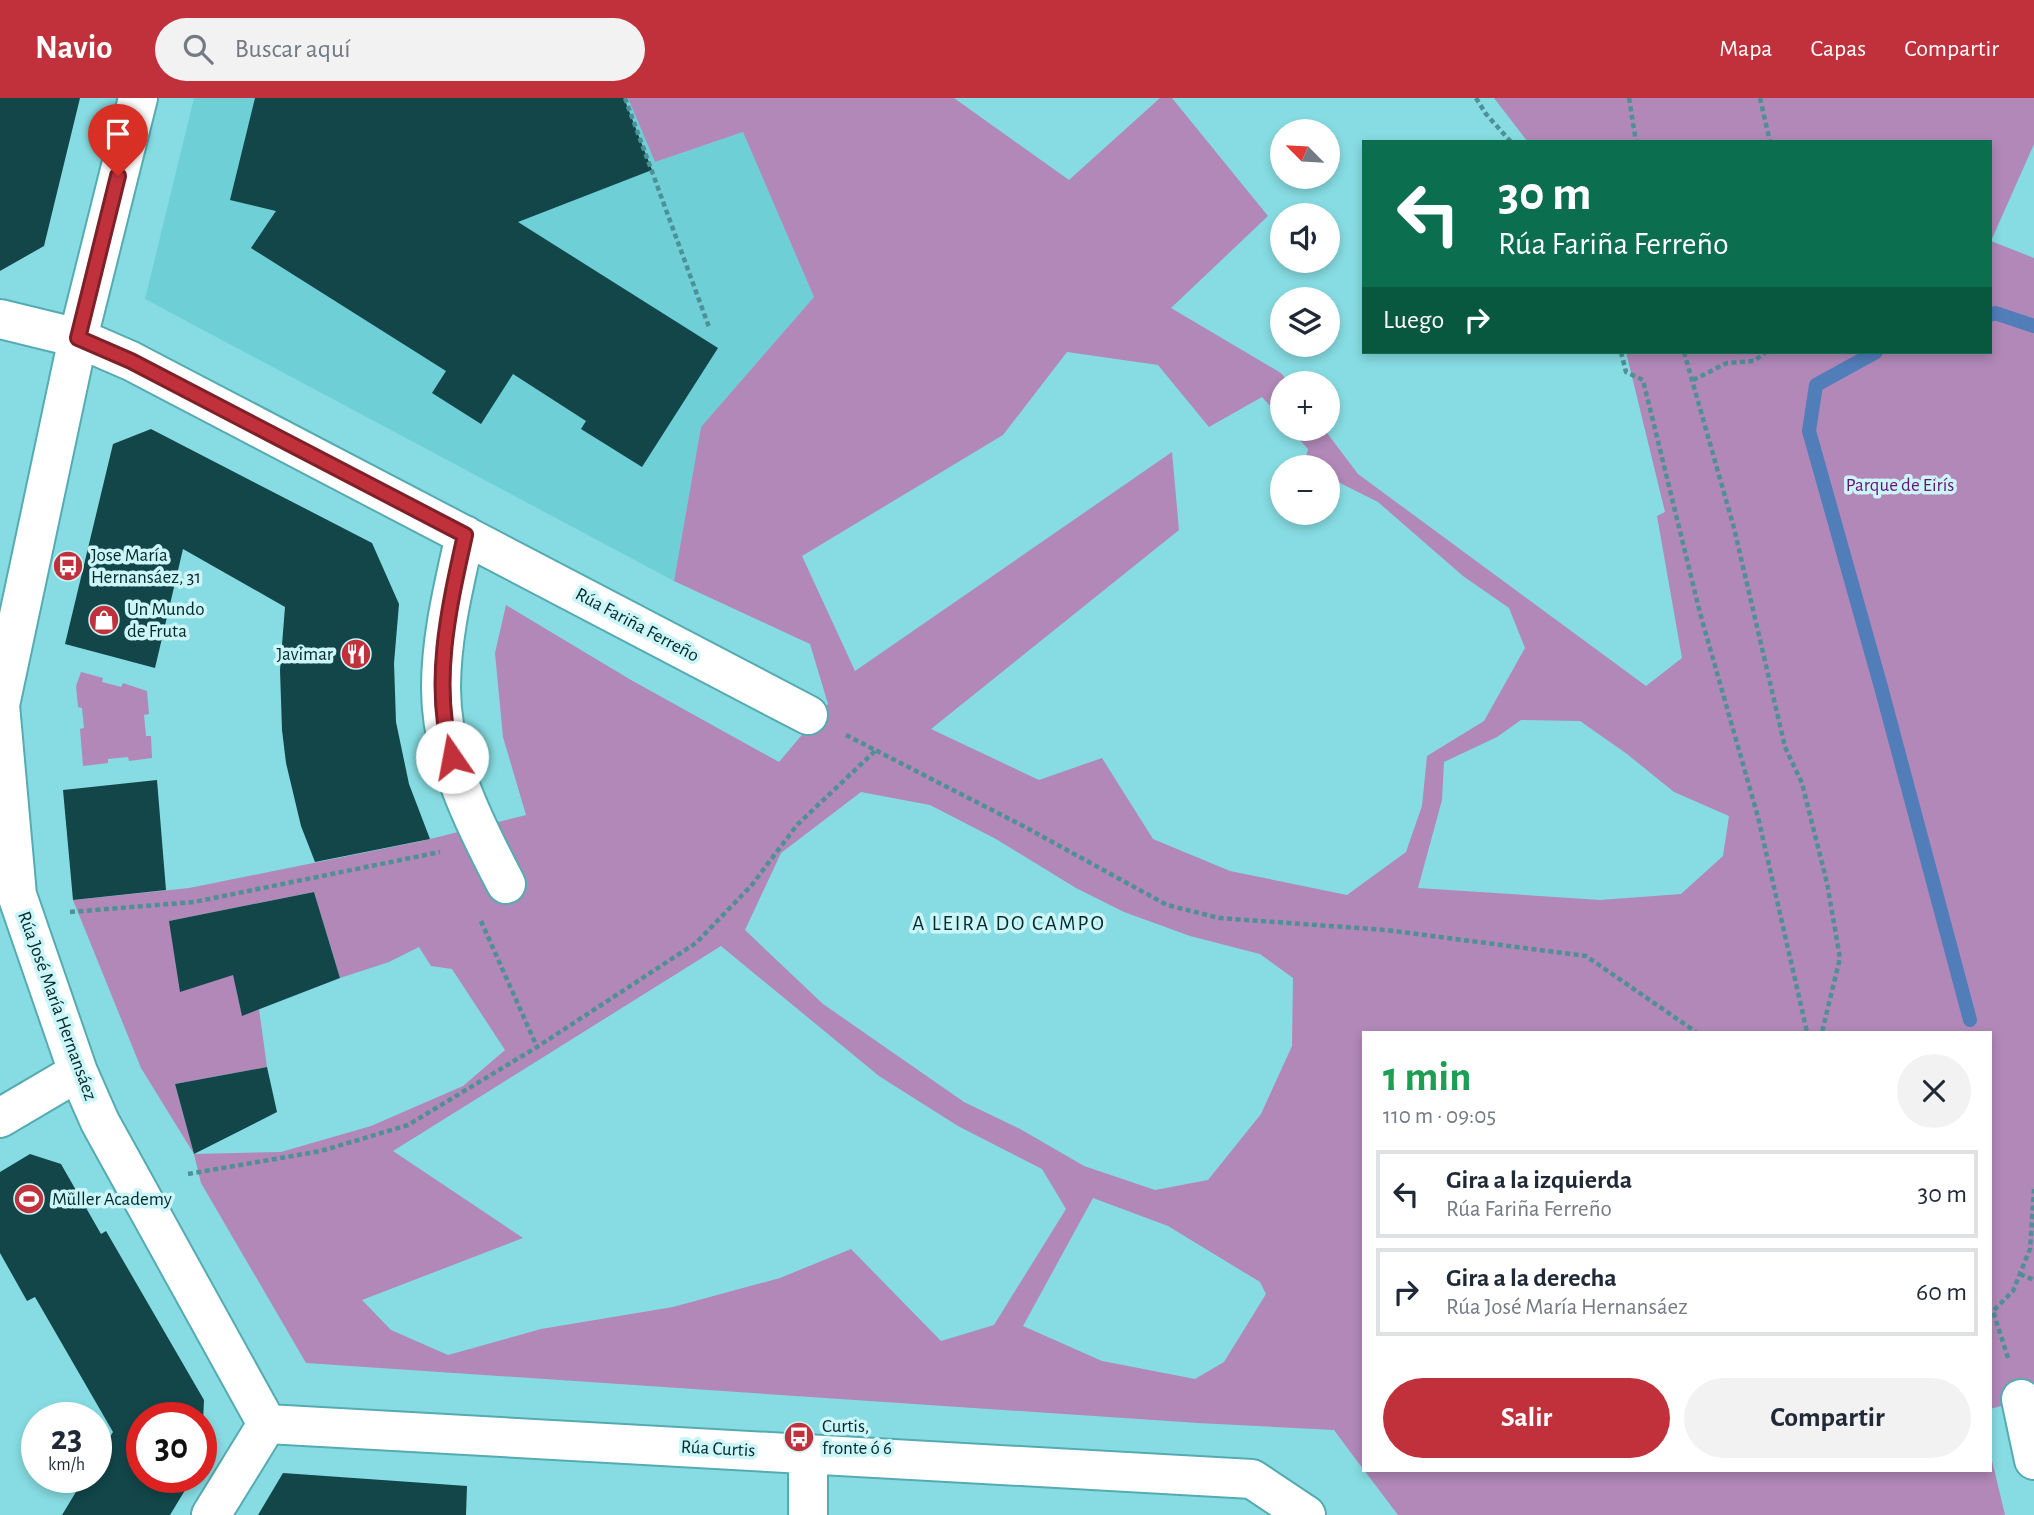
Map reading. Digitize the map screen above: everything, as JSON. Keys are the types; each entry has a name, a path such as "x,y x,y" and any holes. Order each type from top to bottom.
{"street":[{"name":"Rúa José María Hernansáez","path":"138,98 78,338 0,705 17,895 78,1072 100,1122 267,1423"},
{"name":"Rúa Fariña Ferreño","path":"0,319 78,338 144,367 808,715"},
{"path":"465,535 449,611 441,688 446,738 463,794 506,884"},
{"path":"0,1118 78,1072"},
{"path":"2021,1399 2034,1460"},
{"path":"211,1515 267,1423"},
{"name":"Rúa Curtis","path":"267,1423 1252,1479 1306,1515"},
{"path":"808,1454 808,1515"}],"path":[{"path":"625,98 709,327"},
{"path":"1476,98 1509,140"},
{"path":"1629,98 1636,140"},
{"path":"1760,98 1770,140"},
{"path":"1622,354 1626,372 1643,380 1700,613 1758,817 1807,1031"},
{"path":"1685,354 1734,528 1785,747 1802,783 1827,883 1840,958 1822,1031"},
{"path":"1693,380 1727,363 1754,361 1763,354"},
{"path":"808,715 1025,827 1167,905 1220,918 1386,930 1587,956 1695,1031"},
{"path":"188,1174 321,1151 408,1125 537,1046 696,943 751,886 797,825 876,750"},
{"path":"65,912 194,902 484,842"},
{"path":"477,911 537,1046"},
{"path":"1992,1310 2013,1291 2032,1249 2034,1189"},
{"path":"2020,1274 2034,1280"},
{"path":"1992,1314 2021,1399"}],"shaded area":[{"path":"194,98 628,98 655,162 743,132 814,297 701,427 674,581 145,299"}],"green space":[{"name":"Parque de Eirís","path":"628,98 954,98 1069,180 1160,98 1172,98 1268,216 1171,308 1278,371 1270,371 1270,406 1262,397 1209,427 1158,365 1067,352 1003,435 802,556 855,671 1172,452 1179,530 931,729 1039,780 1102,758 1153,839 1230,871 1347,895 1406,852 1422,806 1427,756 1484,721 1525,648 1509,608 1463,576 1378,502 1340,483 1340,455 1306,455 1308,449 1301,441 1333,441 1358,474 1646,686 1682,658 1657,516 1665,512 1626,354 1992,354 1992,241 2034,258 2034,1397 1992,1408 1992,1031 1362,1031 1362,1468 1334,1430 306,1363 201,1183 194,1154 141,1068 73,900 189,888 422,841 526,815 503,737 495,653 506,605 631,680 779,762 828,704 810,644 674,581 701,427 814,297 743,132 655,162","holes":["1521,720 1580,721 1674,792 1729,816 1723,856 1681,894 1600,900 1418,888 1442,800 1444,762 1497,737","861,792 930,805 996,839 1076,888 1124,912 1190,936 1260,954 1293,978 1292,1046 1261,1114 1208,1180 1155,1190 1084,1166 1022,1130 964,1102 823,1004 745,930 781,853","314,892 340,978 389,962 419,947 431,966 452,969 505,1050 463,1086 371,1126 281,1152 194,1154 175,1084 267,1067 259,1009 242,1015 233,975 169,921","721,946 879,1076 958,1126 1042,1169 1066,1209 994,1325 941,1341 851,1249 780,1278 673,1307 541,1329 448,1355 391,1330 362,1300 523,1238 393,1151","1093,1198 1168,1226 1260,1282 1266,1294 1224,1362 1195,1379 1102,1361 1023,1326"]},
{"path":"1494,98 2034,98 2034,144 1992,239 1992,140 1526,140"},
{"path":"81,672 103,678 102,682 121,687 123,683 147,691 149,714 144,715 146,736 151,736 152,758 129,761 128,757 108,759 108,763 83,766 80,729 84,728 76,686"},
{"path":"1992,1460 2005,1515 1398,1515 1366,1472 1992,1472"}],"building":[{"path":"0,98 80,98 44,246 0,271"},
{"path":"255,98 624,98 652,170 518,222 718,348 642,467 581,429 586,421 513,374 481,424 432,393 446,371 251,248 276,211 230,200"},
{"path":"151,429 372,543 399,604 394,663 396,722 409,784 430,839 315,862 301,826 286,763 282,730 280,670 285,607 183,549 155,668 65,644 113,444"},
{"path":"157,780 166,890 73,900 63,790"},
{"path":"314,892 340,978 242,1016 233,975 180,992 169,921"},
{"path":"267,1067 277,1112 194,1154 175,1084"},
{"path":"30,1154 61,1164 101,1234 106,1231 204,1400 126,1402 126,1493 183,1493 170,1515 62,1515 75,1493 112,1493 112,1402 96,1402 35,1297 27,1301 0,1253 0,1172"},
{"path":"283,1473 467,1486 466,1515 258,1515"}],"waterway":[{"path":"1992,314 2034,326"},
{"path":"1872,354 1816,385 1809,431 1970,1020"}],"place":[{"name":"Jose María Hernansáez, 31","path":"68,566"},
{"name":"Un Mundo de Fruta","path":"104,620"},
{"name":"Javimar","path":"356,654"},
{"name":"Müller Academy","path":"29,1199"},
{"name":"Curtis, fronte ó 6","path":"799,1437"}],"district":[{"name":"A LEIRA DO CAMPO","path":"1009,923"}],"route":[{"path":"118,176 78,338 131,361 465,535 449,611 441,688 446,738 452,757"}]}
